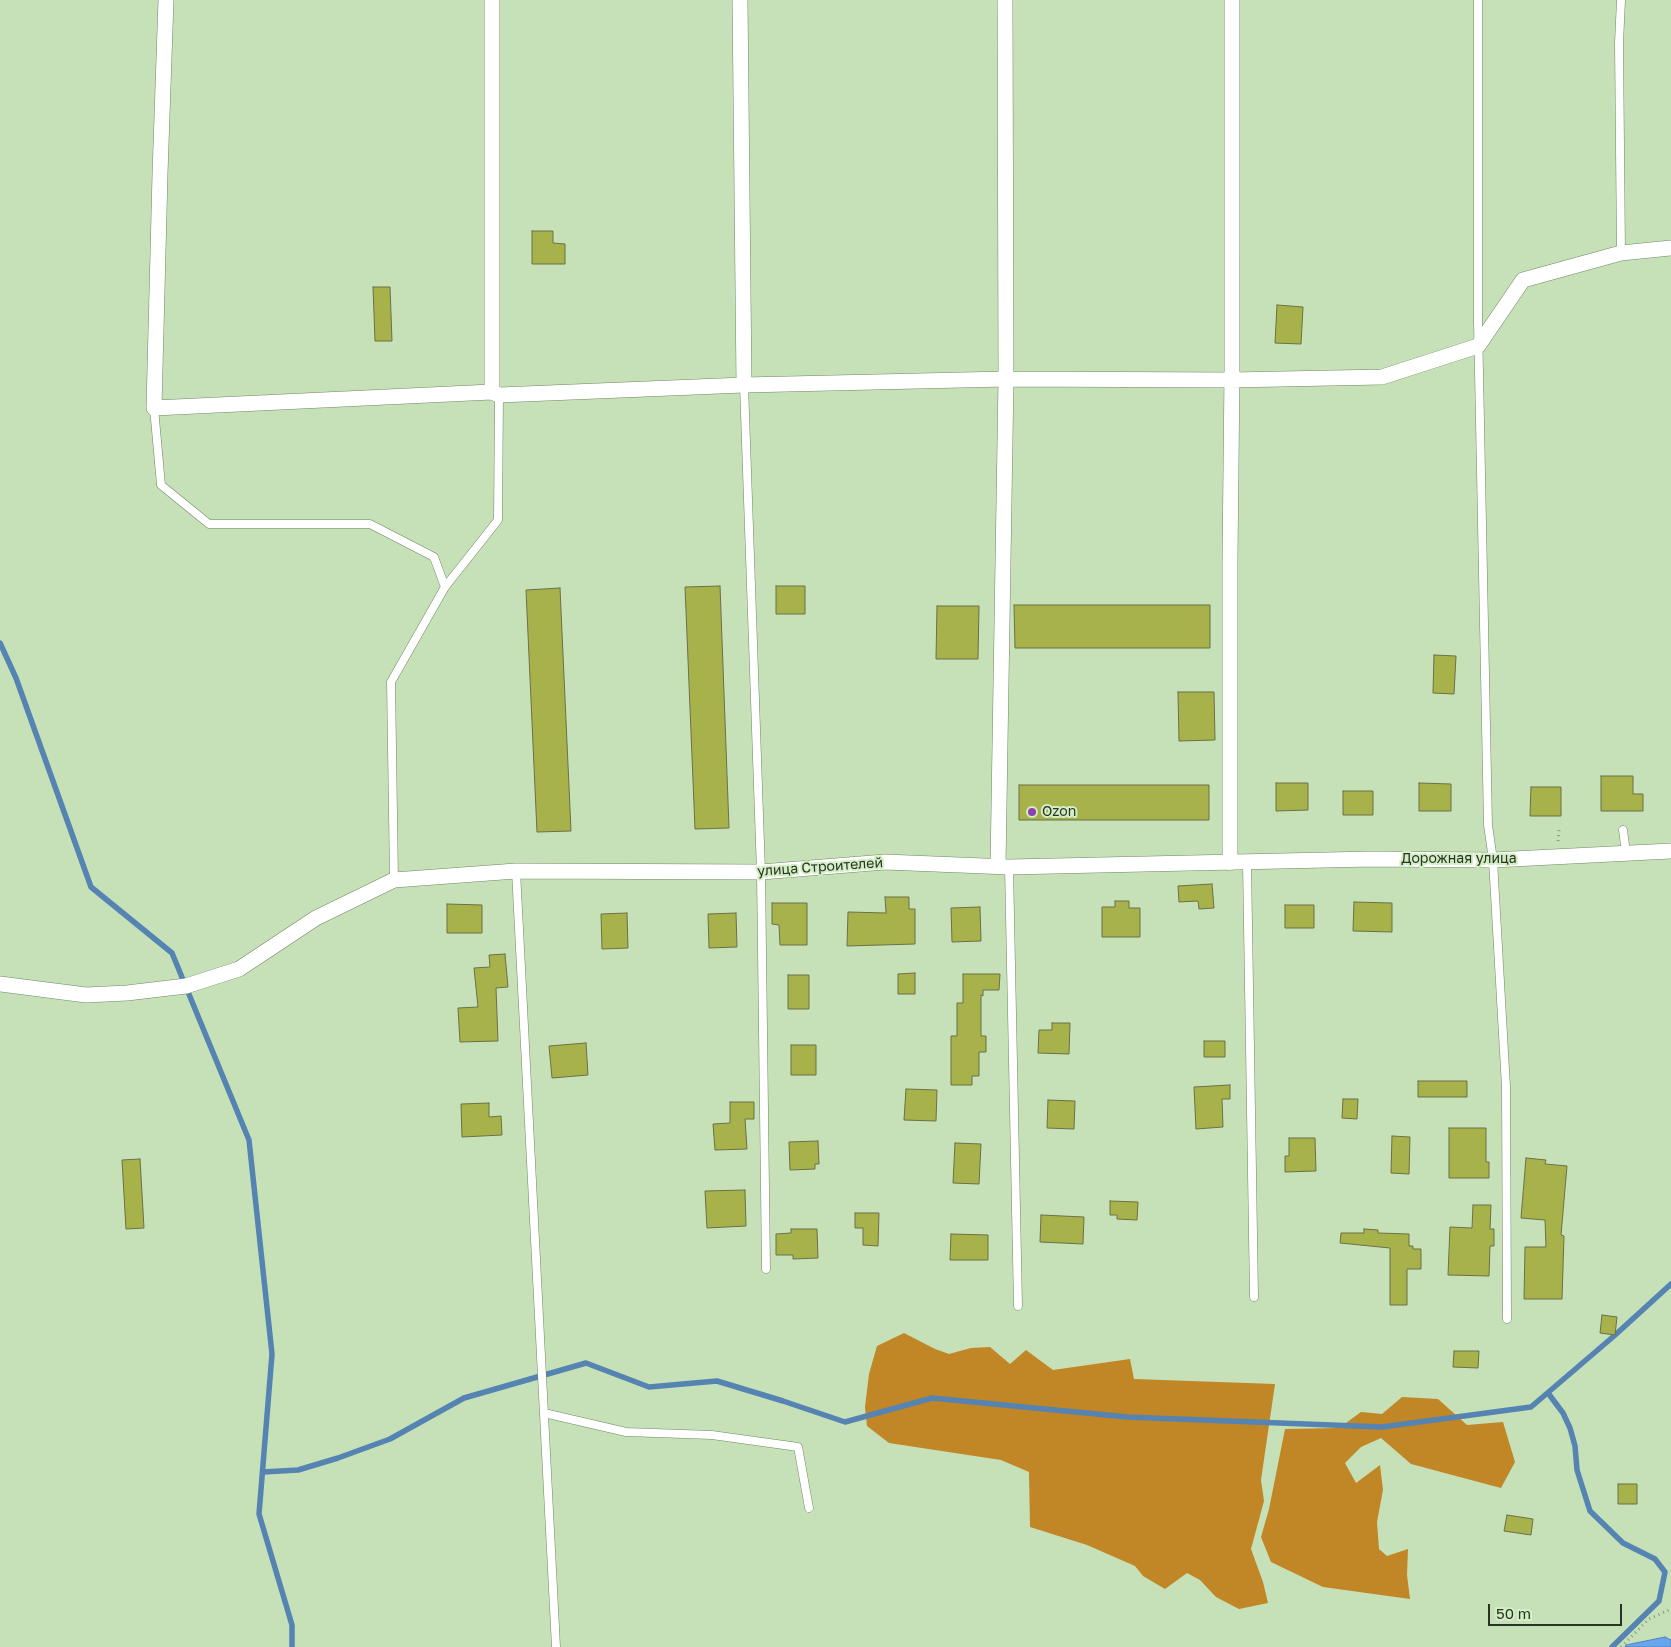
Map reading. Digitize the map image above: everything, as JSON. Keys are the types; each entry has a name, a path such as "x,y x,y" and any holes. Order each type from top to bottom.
{"street":[{"path":"166,0 154,408 744,385 1006,378 1232,380 1382,377 1478,346 1522,280 1621,253 1671,248"},
{"path":"492,0 496,394"},
{"path":"740,0 744,385"},
{"path":"1004,866 1005,0"},
{"path":"1230,863 1232,0"},
{"name":"Дорожная улица","path":"1247,862 1372,859 1493,860 1671,851"},
{"name":"улица Строителей","path":"394,880 516,871 761,872 884,862 1004,866 1247,862"},
{"path":"0,984 86,995 127,993 186,986 239,970 316,918 394,880"}],"lane":[{"path":"1478,0 1478,346 1488,825 1493,860 1506,1087 1507,1319"},
{"path":"1620,0 1621,253"},
{"path":"744,385 761,872 766,1269"},
{"path":"394,880 391,682 445,586 498,520 496,394"},
{"path":"154,408 161,485 210,524 370,524 434,557 445,586"},
{"path":"1623,830 1626,853"},
{"path":"1247,862 1254,1297"},
{"path":"1004,866 1018,1306"},
{"path":"516,871 556,1647"},
{"path":"544,1414 626,1432 712,1435 798,1447 809,1508"}],"path":[{"path":"1558,830 1558,842"},
{"path":"1621,1647 1650,1619 1671,1609"}],"shaded area":[{"path":"904,1333 949,1354 971,1348 990,1347 1010,1364 1026,1350 1053,1370 1130,1359 1134,1379 1275,1384 1261,1480 1264,1501 1251,1549 1263,1582 1268,1603 1239,1609 1216,1597 1200,1580 1187,1573 1165,1589 1143,1576 1135,1566 1087,1545 1030,1527 1029,1472 1001,1460 889,1443 867,1426 865,1407 869,1374 877,1346"},
{"path":"1402,1397 1438,1399 1467,1425 1503,1422 1515,1462 1501,1488 1411,1464 1381,1438 1361,1447 1345,1463 1356,1483 1380,1465 1383,1490 1377,1522 1379,1549 1387,1556 1408,1549 1407,1575 1410,1599 1323,1587 1271,1562 1261,1537 1269,1509 1285,1429 1339,1428 1361,1412 1382,1414"}],"water":[{"path":"1665,1637 1671,1640 1671,1647 1625,1647 1626,1645"}],"building":[{"path":"532,231 553,231 553,243 565,244 565,264 532,264"},
{"path":"373,287 390,287 392,341 375,341"},
{"path":"1277,305 1303,307 1301,344 1275,343"},
{"path":"720,586 729,828 695,829 685,587"},
{"path":"776,586 805,586 805,614 776,614"},
{"path":"560,588 571,831 537,832 526,590"},
{"path":"1014,605 1210,605 1210,648 1015,648"},
{"path":"937,606 979,606 978,659 936,659"},
{"path":"1434,655 1456,656 1454,694 1433,693"},
{"path":"1178,692 1214,692 1215,740 1179,741"},
{"path":"1601,776 1633,776 1633,794 1643,794 1643,811 1601,811"},
{"path":"1276,783 1308,783 1308,810 1276,811"},
{"path":"1419,783 1451,784 1451,811 1419,811"},
{"path":"1019,785 1209,785 1209,820 1019,820"},
{"path":"1531,787 1561,787 1561,816 1530,816"},
{"path":"1343,791 1373,791 1373,815 1343,815"},
{"path":"1212,884 1214,908 1199,909 1198,901 1179,902 1178,886"},
{"path":"885,897 909,897 909,909 915,909 915,944 847,946 848,912 886,913"},
{"path":"1115,901 1129,901 1129,908 1140,908 1140,937 1102,937 1102,907 1115,907"},
{"path":"1354,902 1392,903 1392,932 1353,931"},
{"path":"772,903 807,903 807,945 780,945 779,925 772,924"},
{"path":"447,904 482,905 482,933 447,933"},
{"path":"1285,905 1314,905 1314,928 1285,928"},
{"path":"980,907 981,941 952,942 951,908"},
{"path":"627,913 628,948 602,949 601,914"},
{"path":"736,913 737,947 709,948 708,914"},
{"path":"505,954 508,987 496,988 498,1041 460,1042 458,1008 478,1007 474,968 490,967 489,955"},
{"path":"915,973 915,994 898,994 898,974"},
{"path":"963,974 1000,974 999,990 983,990 983,996 981,995 981,1036 986,1036 986,1052 979,1052 979,1076 972,1076 972,1085 951,1085 951,1036 957,1036 957,1003 963,1003"},
{"path":"788,975 809,975 809,1009 788,1009"},
{"path":"1052,1023 1070,1023 1069,1054 1038,1053 1039,1030 1052,1030"},
{"path":"1204,1041 1225,1041 1225,1057 1204,1057"},
{"path":"586,1043 588,1075 552,1078 549,1046"},
{"path":"791,1045 816,1045 816,1075 791,1075"},
{"path":"1418,1081 1467,1081 1467,1097 1418,1097"},
{"path":"1230,1085 1230,1099 1222,1099 1223,1127 1196,1129 1194,1087"},
{"path":"906,1089 937,1090 936,1121 904,1120"},
{"path":"1343,1099 1358,1099 1357,1119 1342,1118"},
{"path":"1048,1100 1075,1101 1074,1129 1047,1128"},
{"path":"730,1102 754,1102 754,1119 745,1119 747,1149 715,1150 713,1124 730,1123"},
{"path":"489,1103 489,1117 501,1116 502,1135 462,1137 461,1104"},
{"path":"1449,1128 1486,1128 1486,1162 1489,1162 1489,1178 1449,1178"},
{"path":"1392,1136 1410,1137 1409,1174 1391,1173"},
{"path":"1289,1138 1315,1138 1316,1171 1285,1172 1285,1156 1289,1156"},
{"path":"818,1141 819,1164 815,1164 815,1169 790,1170 789,1142"},
{"path":"955,1143 981,1144 979,1184 953,1183"},
{"path":"1526,1158 1546,1160 1545,1164 1567,1166 1561,1235 1564,1236 1562,1299 1524,1299 1525,1247 1546,1247 1545,1220 1521,1218"},
{"path":"140,1159 144,1228 126,1229 122,1160"},
{"path":"745,1190 746,1226 707,1228 705,1191"},
{"path":"1110,1201 1138,1202 1137,1220 1117,1219 1117,1215 1110,1215"},
{"path":"1473,1205 1491,1205 1490,1229 1494,1229 1494,1246 1490,1246 1489,1276 1448,1275 1450,1227 1472,1228"},
{"path":"855,1213 879,1213 878,1246 863,1245 863,1228 855,1228"},
{"path":"1041,1215 1084,1217 1083,1244 1040,1242"},
{"path":"791,1229 817,1229 818,1258 793,1259 793,1255 776,1255 776,1234 791,1233"},
{"path":"1364,1229 1378,1230 1378,1233 1409,1234 1409,1246 1413,1246 1413,1249 1421,1249 1421,1269 1407,1269 1407,1305 1390,1305 1390,1248 1340,1243 1341,1233 1364,1233"},
{"path":"951,1234 988,1235 988,1260 950,1260"},
{"path":"1602,1315 1617,1317 1615,1335 1600,1333"},
{"path":"1454,1351 1479,1351 1478,1368 1453,1367"},
{"path":"1618,1484 1637,1484 1637,1504 1618,1504"},
{"path":"1507,1515 1533,1519 1531,1535 1504,1531"}],"waterway":[{"path":"0,643 16,678 91,887 172,953 249,1140 272,1354 259,1514 292,1625 292,1647"},
{"path":"263,1472 298,1470 338,1458 390,1439 464,1398 586,1363 649,1387 717,1381 845,1422 932,1398 1127,1417 1382,1427 1531,1407 1671,1284"},
{"path":"1548,1393 1563,1413 1570,1428 1575,1446 1577,1470 1590,1511 1623,1543 1655,1559 1665,1572 1659,1601 1612,1647"}],"place":[{"name":"Ozon","path":"1032,812"}]}
